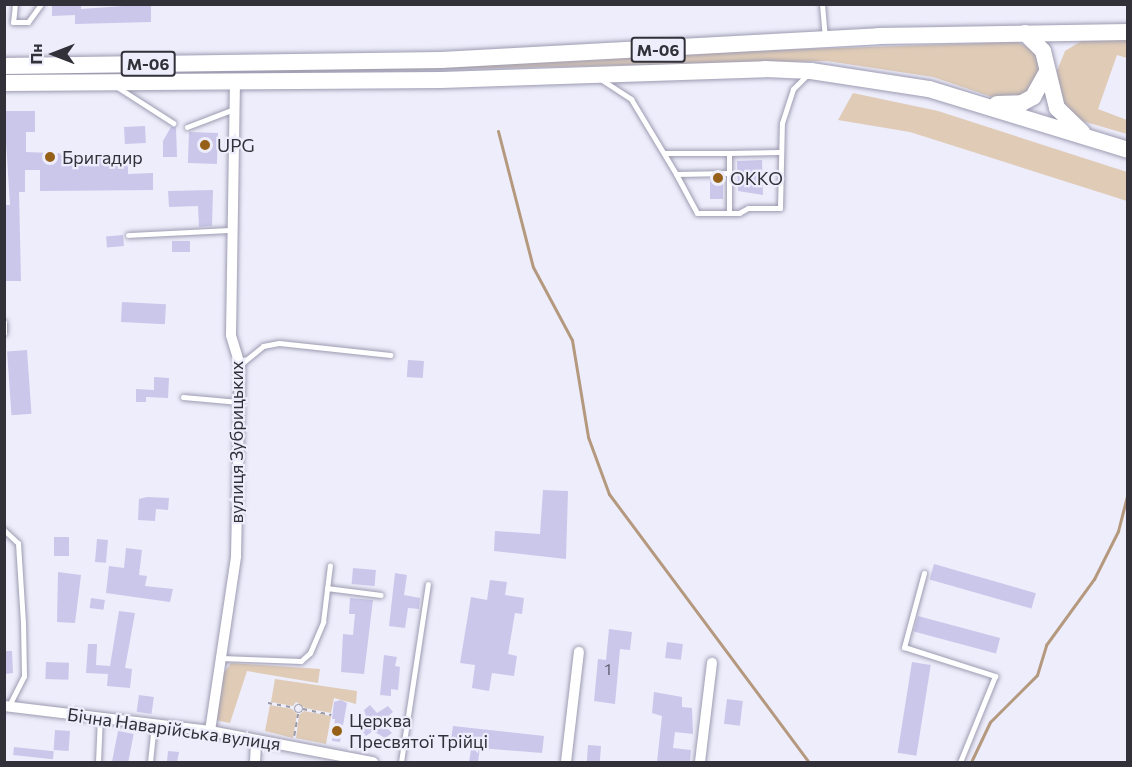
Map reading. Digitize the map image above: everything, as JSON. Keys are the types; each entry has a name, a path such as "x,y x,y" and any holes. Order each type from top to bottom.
{"highway":[{"name":"М-06","path":"4,66 558,56 825,39 1128,32"},
{"path":"1025,33 1043,51 1057,108 1089,138"},
{"name":"М-06","path":"4,83 592,75 765,69 811,71 900,82 975,102 1128,150"},
{"path":"975,102 1022,103 1039,91 1048,70"}],"street":[{"name":"вулиця Зубрицьких","path":"210,731 236,556 240,365 231,335 235,79"},
{"path":"566,762 579,652"},
{"path":"700,762 712,663"},
{"name":"Бічна Наварійська вулиця","path":"7,706 210,731 373,762"},
{"path":"255,762 256,740"}],"lane":[{"path":"15,4 13,22 28,22 41,4"},
{"path":"822,4 825,39"},
{"path":"592,75 631,99 665,153 697,213 729,213 748,208 780,208 779,152 786,105 793,90 811,71"},
{"path":"111,82 173,123"},
{"path":"187,127 234,109"},
{"path":"665,153 779,152"},
{"path":"729,153 729,213"},
{"path":"676,174 729,173"},
{"path":"128,235 232,230"},
{"path":"4,322 4,333"},
{"path":"240,365 263,346 279,343 390,355"},
{"path":"183,397 239,402"},
{"name":"Бічна Наварійська вулиця","path":"4,530 18,543 24,676 7,706"},
{"path":"221,658 301,661 310,653 323,622 330,565"},
{"path":"924,573 904,647 995,676 960,762"},
{"path":"401,762 428,584"},
{"path":"327,588 381,594"},
{"path":"98,762 100,717"},
{"path":"150,762 154,723"}],"path":[{"path":"268,703 295,708 298,705 303,709 331,715"},
{"path":"292,747 298,713 295,708"},
{"path":"298,713 303,709"}],"shaded area":[{"path":"1127,39 1127,58 1117,55 1098,109 1127,120 1127,134 1079,120 1059,99 1057,71 1065,51 1083,40"},
{"path":"1018,42 1034,51 1041,69 1030,94 1001,100 933,77 827,61 63,77 60,74"},
{"path":"853,93 938,111 1127,172 1127,201 910,132 838,120"},
{"path":"231,663 320,669 318,683 247,671 230,723 215,720 224,673"},
{"path":"275,679 357,691 356,704 334,698 331,713 305,708 296,702 293,706 271,702"},
{"path":"270,705 292,709 297,714 293,738 265,731"},
{"path":"304,711 331,716 326,744 296,738 299,715"}],"building":[{"path":"52,4 81,4 81,9 151,4 151,22 75,24 75,15 52,16"},
{"path":"4,111 35,111 35,132 26,132 26,152 128,156 128,174 153,173 153,190 40,191 40,170 25,170 25,192 19,192 21,281 4,281 4,205 10,205"},
{"path":"145,126 146,143 125,144 124,127"},
{"path":"171,127 176,127 177,157 163,157 163,141"},
{"name":"UPG","path":"189,132 218,133 217,164 188,163"},
{"path":"762,160 763,195 738,191 737,161"},
{"path":"710,178 723,178 723,199 710,199"},
{"path":"213,190 212,226 199,227 198,206 169,207 168,191"},
{"path":"123,235 124,246 107,247 106,236"},
{"path":"172,241 190,241 190,252 172,252"},
{"path":"122,302 166,304 165,324 121,322"},
{"path":"27,350 31,414 12,415 7,351"},
{"path":"408,360 424,361 423,378 407,377"},
{"path":"154,377 169,378 168,398 146,397 146,402 136,402 136,389 154,390"},
{"path":"543,490 568,491 566,559 494,551 495,531 540,534"},
{"path":"169,498 168,510 156,509 155,521 138,520 139,499"},
{"path":"54,537 69,537 69,556 54,556"},
{"path":"97,539 108,540 106,563 95,562"},
{"path":"126,548 142,550 139,575 147,576 145,586 173,589 170,602 106,593 109,566 124,568"},
{"path":"934,564 1036,593 1031,609 930,579"},
{"path":"353,568 376,570 375,586 352,584"},
{"path":"58,572 81,575 75,623 57,622"},
{"path":"395,573 407,575 404,595 420,598 419,609 408,608 405,628 389,626"},
{"path":"490,580 507,582 505,595 524,598 522,614 515,613 508,654 517,656 514,676 492,673 489,691 472,688 475,665 460,663 471,597 487,600"},
{"path":"91,598 105,600 103,610 90,608"},
{"path":"350,598 373,600 364,674 341,672 343,634 353,635 355,614 349,614"},
{"path":"119,611 135,613 125,668 132,669 130,688 107,686 108,674 86,673 88,644 97,644 96,665 110,666"},
{"path":"918,616 1000,638 996,653 914,631"},
{"path":"609,629 632,632 630,650 620,649 615,704 594,701 598,659 606,660"},
{"path":"667,642 683,644 681,660 665,658"},
{"path":"4,651 12,651 13,673 4,674"},
{"path":"384,655 397,657 395,666 400,667 398,690 391,689 391,696 380,695"},
{"path":"46,662 69,663 68,680 45,679"},
{"path":"912,662 931,665 916,756 898,753"},
{"path":"654,692 682,697 682,707 692,708 693,734 675,732 673,748 691,750 690,762 657,762 662,716 652,713"},
{"path":"139,695 154,697 151,714 137,712"},
{"path":"727,699 743,701 740,726 724,724"},
{"name":"Церква Пресвятої Трійці","path":"341,700 347,703 340,742 332,741 335,719 332,719 334,702"},
{"path":"370,705 377,713 388,706 393,712 387,717 385,726 392,733 385,738 373,731 366,736 360,728 368,722 364,710"},
{"path":"453,726 544,736 542,753 480,748 478,762 469,762 471,750 450,747"},
{"path":"55,730 70,731 69,751 54,750"},
{"path":"118,731 134,734 128,762 112,761"},
{"path":"588,745 601,746 600,762 587,762"},
{"path":"14,747 54,751 53,759 13,755"},
{"path":"168,751 179,752 177,762 167,762"}],"waterway":[{"path":"498,131 533,267 572,340 588,437 609,494 809,762"},
{"path":"971,762 990,722 1037,675 1046,645 1094,579 1118,531 1128,492"}],"place":[{"name":"UPG","path":"205,145"},
{"name":"Бригадир","path":"50,157"},
{"name":"ОККО","path":"718,178"},
{"name":"Церква Пресвятої Трійці","path":"337,731"}]}
